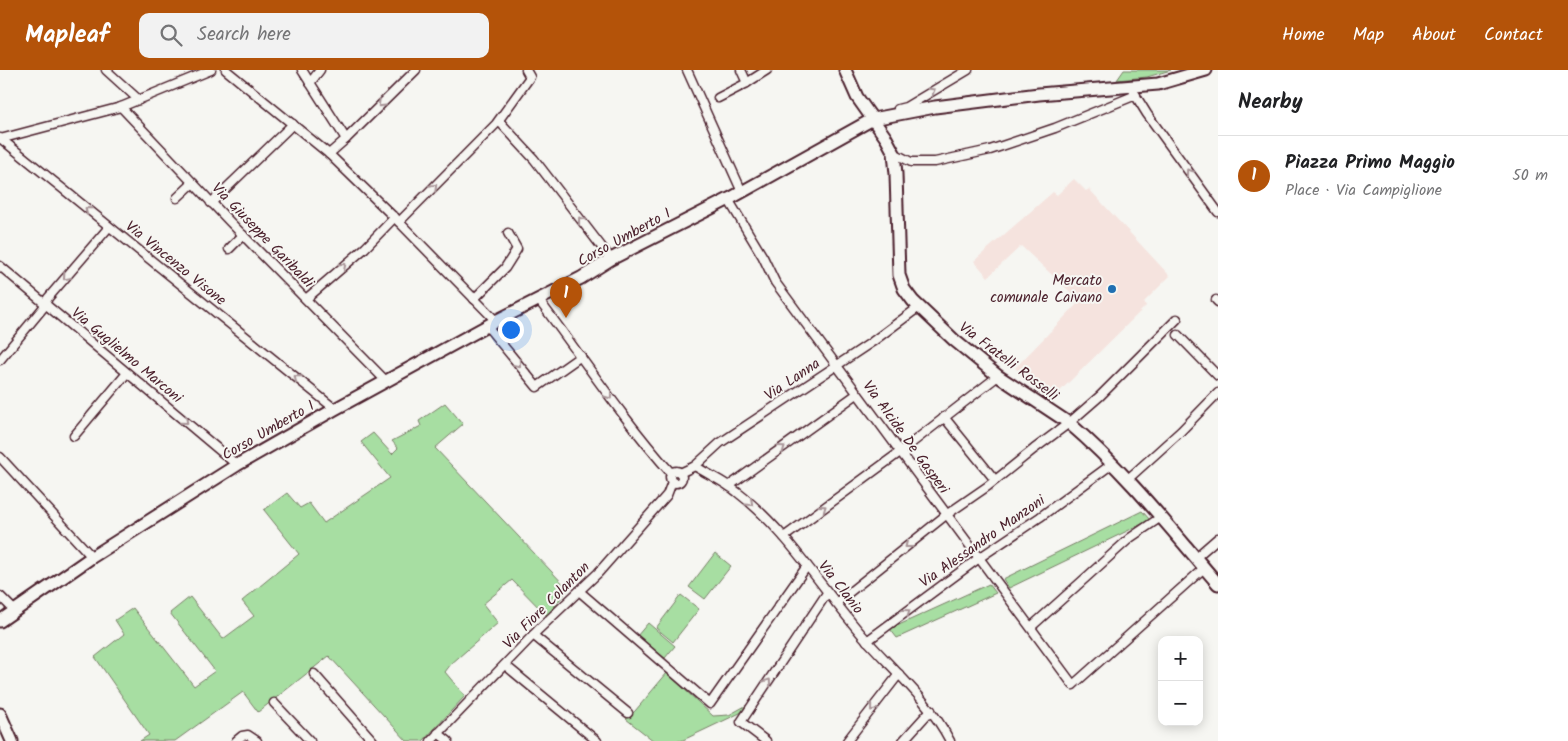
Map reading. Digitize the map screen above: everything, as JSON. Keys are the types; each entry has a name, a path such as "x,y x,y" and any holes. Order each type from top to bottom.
{"main road":[{"name":"Via Fratelli Rosselli","path":"845,70 858,97 894,153 899,275 904,289 919,307 954,340 998,376 1069,423 1128,479 1218,584"},
{"name":"Corso Umberto I","path":"0,621 92,557 237,465 335,408 538,299 581,278 611,259 742,192 873,119 944,106 1039,94 1133,91 1206,70"},
{"path":"0,714 12,741"}],"street":[{"path":"106,70 139,100"},
{"path":"1,139 121,107 211,70"},
{"path":"226,70 329,154 397,220 474,299 537,387 581,356"},
{"path":"302,70 346,139"},
{"path":"310,83 320,70"},
{"path":"329,154 416,70"},
{"path":"306,299 397,220 499,120 530,77 526,70"},
{"path":"687,70 742,192"},
{"path":"741,70 747,83"},
{"path":"704,105 747,83 767,70"},
{"path":"873,119 887,111 906,107 968,70"},
{"path":"894,153 911,162 935,162 990,150 1055,128 1133,91 1147,114 1218,212"},
{"name":"Via Giuseppe Garibaldi","path":"121,107 386,381"},
{"path":"499,120 534,159 611,259"},
{"path":"212,203 293,124"},
{"name":"Via Vincenzo Visone","path":"1,139 335,408"},
{"path":"177,198 193,183"},
{"name":"Via Alcide De Gasperi","path":"728,199 764,257 775,282 1073,685 1204,568"},
{"path":"0,360 46,304 52,293 109,227"},
{"path":"474,299 505,268 517,249 508,233"},
{"path":"229,249 243,235"},
{"name":"Via Guglielmo Marconi","path":"0,266 237,465"},
{"path":"538,299 621,413 671,473 672,482 676,483 681,480 680,472 674,471 671,473"},
{"name":"Via Lanna","path":"680,472 695,466 720,443 872,342 919,307"},
{"path":"836,603 946,515 1069,423 1100,396 1177,320"},
{"path":"1178,335 1218,376"},
{"path":"74,436 127,373"},
{"path":"784,537 900,452 998,376"},
{"path":"1128,479 1168,443 1218,393"},
{"path":"729,486 857,394"},
{"path":"944,417 995,480"},
{"path":"0,457 92,557"},
{"name":"Via Alessandro Manzoni","path":"867,641 979,558 1040,517 1112,464"},
{"name":"Via Clanio","path":"695,466 729,486 752,505 784,537 867,641 931,710 950,741"},
{"name":"Via Fiore Colanton","path":"431,741 533,636 598,573 655,510 667,495 672,482"},
{"path":"1031,627 1130,538 1161,517"},
{"path":"1195,558 1218,538"},
{"path":"579,591 710,704 807,566"},
{"path":"766,741 741,722 827,593"},
{"path":"0,596 15,611"},
{"path":"533,636 628,713"},
{"path":"505,665 597,741"},
{"path":"314,674 373,741"},
{"path":"846,741 899,674"},
{"path":"274,703 310,741"},
{"path":"903,741 931,710"},
{"path":"438,733 448,741"},
{"path":"236,741 242,736 248,735 257,741"}],"shaded area":[{"name":"Mercato comunale Caivano","path":"1074,179 1086,191 1089,189 1170,276 1144,302 1146,306 1055,396 1042,385 1039,388 1015,368 1080,301 1021,246 988,277 974,261 1053,192 1057,195"}],"green space":[{"path":"1124,70 1171,70 1147,77 1117,80"},
{"path":"445,403 463,424 435,448 568,589 547,616 512,580 483,604 498,623 451,664 445,672 465,696 423,741 407,741 329,656 258,712 243,692 175,741 140,741 149,735 95,657 124,634 115,620 133,608 194,686 215,671 170,613 190,597 223,639 254,616 242,601 299,554 264,510 287,493 300,508 309,503 324,523 390,478 361,442 373,433 392,454 398,448 392,441 421,426 419,421"},
{"path":"1142,511 1150,520 1009,588 1003,579"},
{"path":"715,553 731,566 705,599 689,587"},
{"path":"989,584 996,593 897,638 890,629"},
{"path":"681,595 699,609 673,642 656,628"},
{"path":"648,623 675,646 665,658 637,636"},
{"path":"667,673 713,716 729,715 747,705 740,713 681,741 654,741 626,719"}],"place":[{"name":"Mercato comunale Caivano","path":"1112,289"},
{"name":"Piazza Primo Maggio","path":"566,318"}]}
